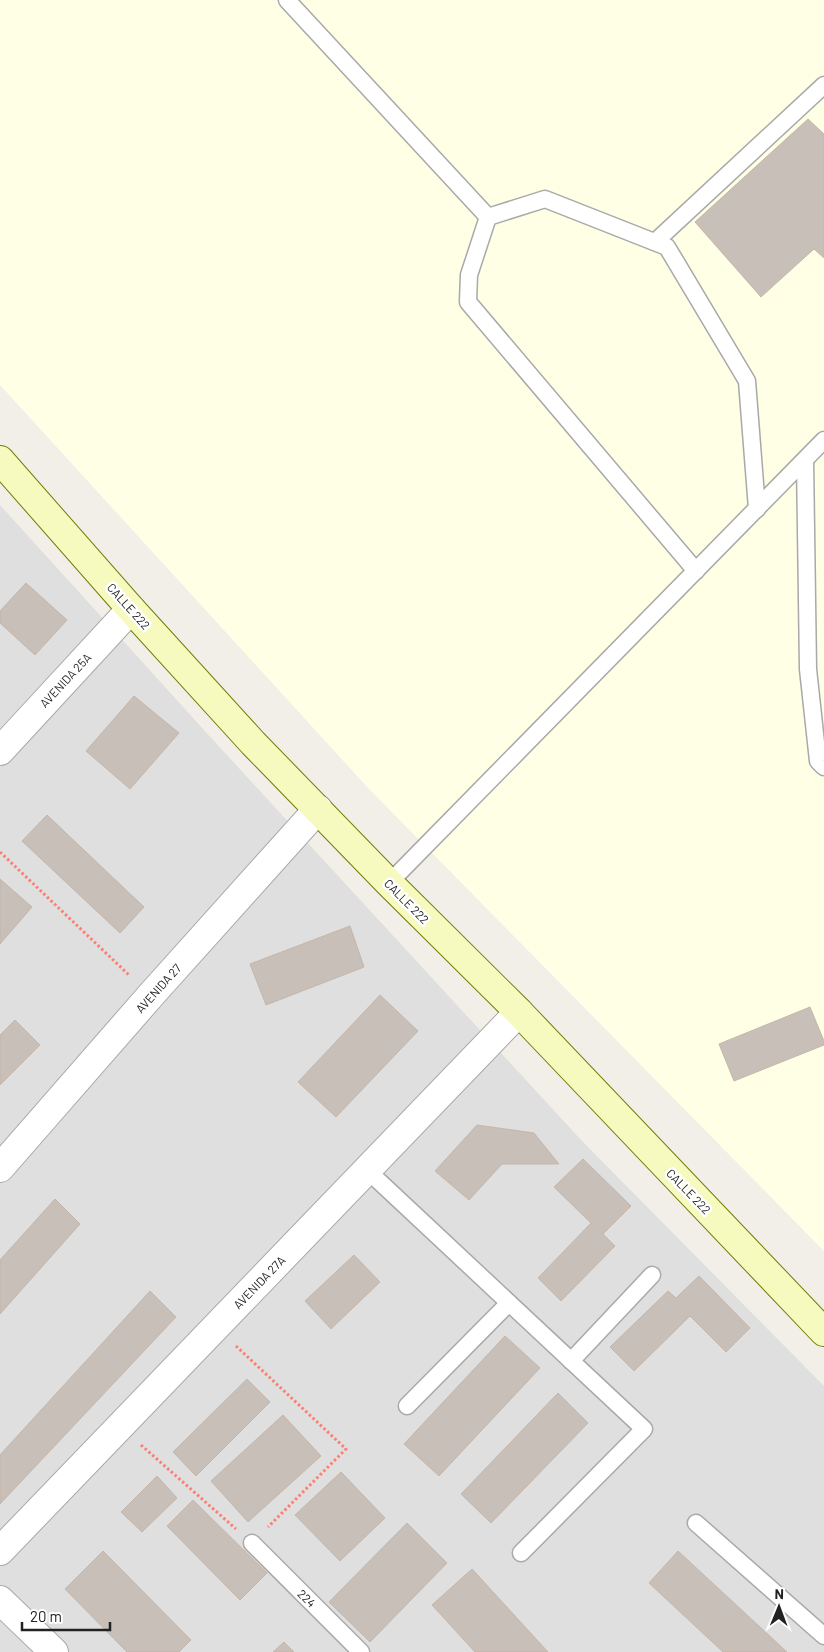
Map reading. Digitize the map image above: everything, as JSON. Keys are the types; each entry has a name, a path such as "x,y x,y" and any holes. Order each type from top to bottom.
{"main road":[{"name":"CALLE 222","path":"0,460 131,609 253,743 389,883 519,1012 824,1332"}],"street":[{"name":"AVENIDA 25A","path":"0,751 131,609"},
{"name":"AVENIDA 27","path":"0,1168 151,995 318,809"},
{"name":"AVENIDA 27A","path":"0,1551 519,1012"},
{"path":"0,1600 54,1652"}],"lane":[{"path":"287,0 488,217"},
{"path":"655,242 824,86"},
{"path":"488,217 545,199 667,246 747,381 757,509"},
{"path":"488,217 470,275 468,302 696,571"},
{"path":"389,883 824,440"},
{"path":"805,460 808,670 818,760 824,767"},
{"path":"367,1170 644,1429 521,1553"},
{"path":"571,1361 652,1275"},
{"path":"406,1406 509,1303"},
{"path":"696,1523 824,1636"},
{"name":"224","path":"252,1543 361,1652"}],"path":[{"path":"0,852 151,995"},
{"path":"120,1426 252,1543 346,1449 216,1327"}],"shaded area":[{"path":"0,0 824,0 824,1251 369,789 0,385"},
{"path":"0,505 582,1141 824,1386 824,1652 0,1652"}],"building":[{"path":"808,119 824,134 824,258 814,249 761,297 695,222"},
{"path":"26,583 67,620 35,655 0,623 0,611"},
{"path":"134,696 179,733 130,789 86,751"},
{"path":"47,815 144,907 120,933 22,841"},
{"path":"0,879 32,907 0,944"},
{"path":"350,926 364,967 266,1005 250,964"},
{"path":"380,995 418,1031 336,1117 298,1082"},
{"path":"810,1007 824,1045 734,1081 719,1044"},
{"path":"15,1020 40,1045 0,1085 0,1035"},
{"path":"477,1125 534,1133 559,1164 502,1164 469,1200 435,1171"},
{"path":"583,1159 631,1206 603,1234 615,1246 561,1301 538,1278 591,1223 554,1187"},
{"path":"55,1199 80,1224 0,1314 0,1260"},
{"path":"354,1255 380,1282 331,1329 305,1301"},
{"path":"699,1276 750,1328 726,1352 690,1316 634,1371 610,1347 668,1291 676,1298"},
{"path":"150,1291 176,1317 0,1504 0,1455"},
{"path":"505,1336 540,1368 439,1476 404,1444"},
{"path":"247,1379 270,1402 196,1476 173,1452"},
{"path":"558,1393 588,1423 491,1523 461,1494"},
{"path":"283,1415 321,1456 248,1522 211,1481"},
{"path":"341,1472 385,1518 340,1561 295,1515"},
{"path":"157,1476 177,1498 142,1532 121,1512"},
{"path":"193,1500 267,1573 240,1600 167,1526"},
{"path":"407,1523 447,1563 370,1642 329,1602"},
{"path":"103,1551 191,1640 179,1652 127,1652 65,1589"},
{"path":"678,1551 787,1652 723,1652 649,1583"},
{"path":"472,1569 548,1652 475,1652 432,1605"},
{"path":"284,1642 294,1652 273,1652"}]}
